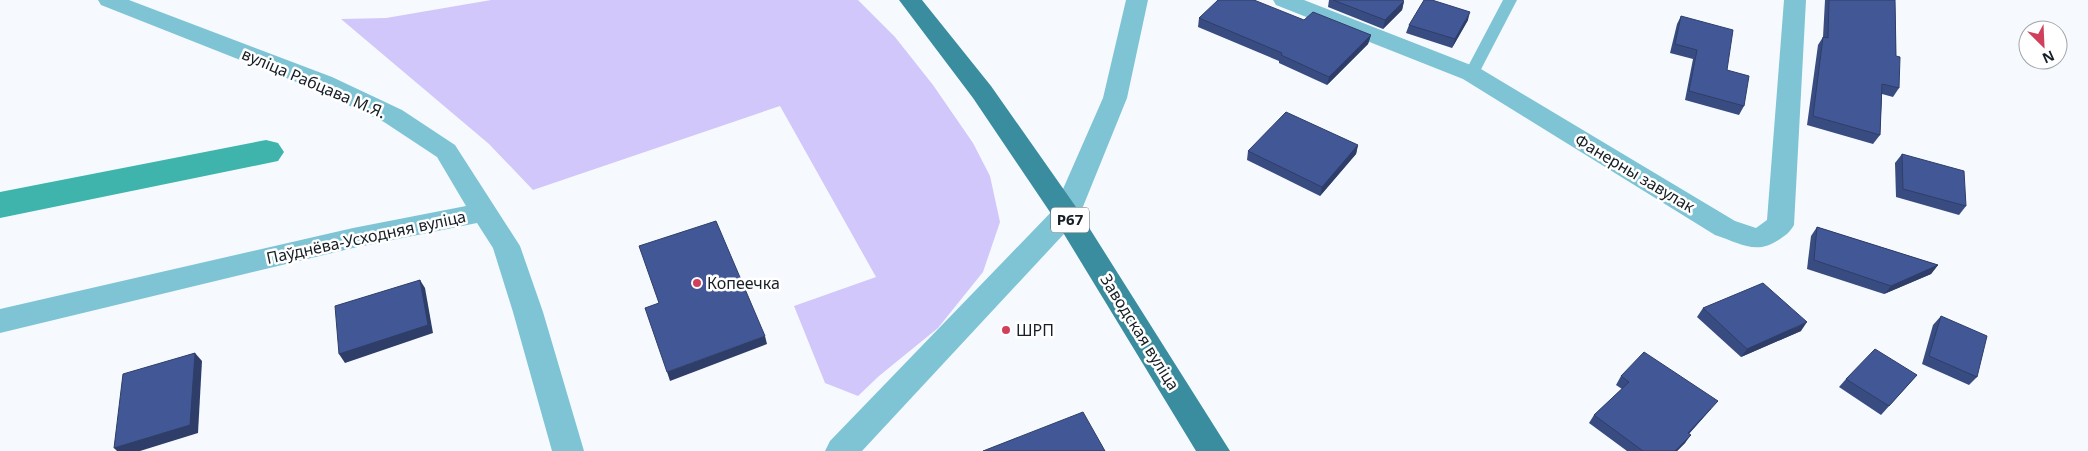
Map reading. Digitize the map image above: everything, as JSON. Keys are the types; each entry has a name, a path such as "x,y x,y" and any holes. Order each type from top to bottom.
{"main road":[{"name":"Заводская вуліца","path":"910,0 982,92 1066,214 1214,451"}],"street":[{"name":"вуліца Рабцава М.Я.","path":"109,0 323,83 393,116 446,151 484,212"},
{"path":"841,451 1066,214 1115,98 1137,0"},
{"name":"Фанерны завулак","path":"1284,0 1472,74 1725,228 1760,239 1780,225 1795,0"},
{"name":"Паўднёва-Усходняя вуліца","path":"0,321 354,238 484,212 506,246 528,312 568,451"}],"lane":[{"path":"1472,74 1510,0"}],"shaded area":[{"path":"491,0 858,0 895,37 933,85 973,143 990,176 1000,222 983,272 938,328 879,376 858,396 825,383 794,306 876,277 780,106 533,190 489,144 341,19 386,18"}],"building":[{"path":"1218,0 1254,0 1304,20 1313,12 1371,35 1329,77 1281,55 1282,53 1199,18"},
{"path":"1333,0 1402,0 1404,1 1385,20"},
{"path":"1424,0 1432,0 1470,12 1455,39 1409,25"},
{"path":"1829,0 1895,0 1896,56 1900,57 1899,88 1882,84 1880,135 1813,116 1823,37 1828,38"},
{"path":"1681,16 1733,30 1727,70 1749,76 1744,106 1689,91 1697,50 1675,44"},
{"path":"1286,112 1358,145 1322,187 1248,151"},
{"path":"1902,154 1964,171 1966,206 1903,189"},
{"name":"Копеечка","path":"716,221 765,336 667,372 645,308 659,303 639,246"},
{"path":"1817,227 1938,265 1891,286 1814,260"},
{"path":"420,280 428,325 339,354 335,306"},
{"path":"1763,283 1807,322 1747,349 1703,308"},
{"path":"1941,316 1987,336 1977,377 1929,356"},
{"path":"1875,349 1917,375 1889,406 1846,379"},
{"path":"1644,352 1718,401 1688,433 1691,435 1675,451 1643,451 1594,415 1629,382 1621,376"},
{"path":"195,353 190,425 114,448 123,374"},
{"path":"1083,412 1105,451 983,451"}],"waterway":[{"path":"0,205 266,152"}],"place":[{"name":"Копеечка","path":"697,283"},
{"name":"ШРП","path":"1006,330"}]}
